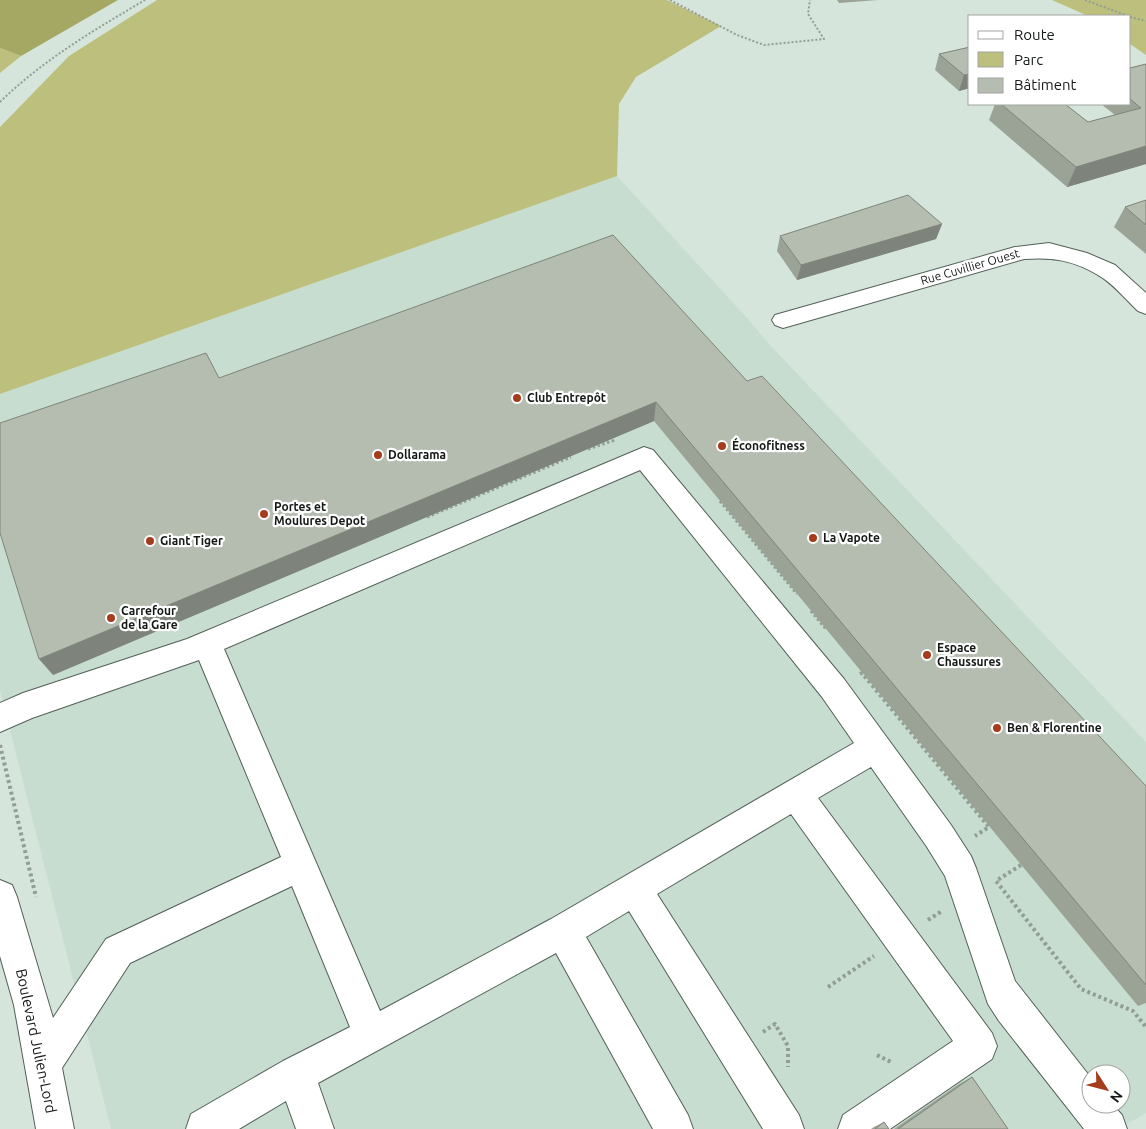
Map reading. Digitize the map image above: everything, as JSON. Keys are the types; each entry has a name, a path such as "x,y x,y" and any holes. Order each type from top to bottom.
{"street":[{"name":"Rue Cuvillier Ouest","path":"783,320 1022,252 1049,250 1079,258 1107,270 1146,306"},
{"path":"0,718 23,707 207,643 644,457 833,688 960,868 1001,990 1012,1008 1108,1129"},
{"path":"207,643 372,1035"},
{"path":"205,1128 296,1074 372,1035 563,931 876,747"},
{"path":"796,795 979,1046 857,1129"},
{"path":"43,1065 118,951 300,866"},
{"path":"634,888 784,1129"},
{"name":"Boulevard Julien-Lord","path":"0,897 32,1005 55,1129"},
{"path":"563,931 674,1129"},
{"path":"296,1074 315,1129"}],"path":[{"path":"0,102 15,86 53,58 145,0"},
{"path":"670,0 737,35 764,45 824,39 808,14 810,0"},
{"path":"1085,0 1124,15"},
{"path":"1131,17 1146,21"},
{"path":"768,559 799,596"},
{"path":"805,604 827,630"},
{"path":"856,666 862,673"},
{"path":"878,693 989,827 973,838"},
{"path":"996,881 1021,865"},
{"path":"990,873 1081,990 1133,1011 1146,1027"},
{"path":"926,922 950,905"},
{"path":"828,987 871,958"},
{"path":"775,1024 788,1046"}],"shaded area":[{"path":"617,176 770,345 1146,742 1146,1113 1118,1129 111,1129 0,690 0,394"}],"green space":[{"path":"0,0 118,0 21,56 0,48"},
{"path":"157,0 667,0 721,26 636,77 619,104 617,176 0,394 0,127 69,56"},
{"path":"1052,0 1146,0 1146,55 1131,45 1131,15 1086,15"},
{"path":"0,48 21,56 0,73"}],"building":[{"path":"968,47 968,74 964,75 939,54"},
{"path":"1146,64 1146,146 1076,167 1002,105 1066,105 1088,122 1141,108 1131,100 1131,68"},
{"path":"908,195 942,224 801,265 780,236"},
{"path":"1146,200 1146,225 1125,207"},
{"name":"Carrefour de la Gare","path":"613,235 747,381 762,376 1146,786 1146,985 656,402 39,659 0,533 0,423 206,353 219,378"},
{"path":"972,1077 1008,1129 898,1129"},
{"path":"884,1122 889,1129 875,1129"}],"place":[{"name":"Club Entrepôt","path":"517,398"},
{"name":"Éconofitness","path":"722,446"},
{"name":"Dollarama","path":"378,455"},
{"name":"Portes et Moulures Depot","path":"264,514"},
{"name":"La Vapote","path":"813,538"},
{"name":"Giant Tiger","path":"150,541"},
{"name":"Carrefour de la Gare","path":"111,618"},
{"name":"Espace Chaussures","path":"927,655"},
{"name":"Ben & Florentine","path":"997,728"}]}
